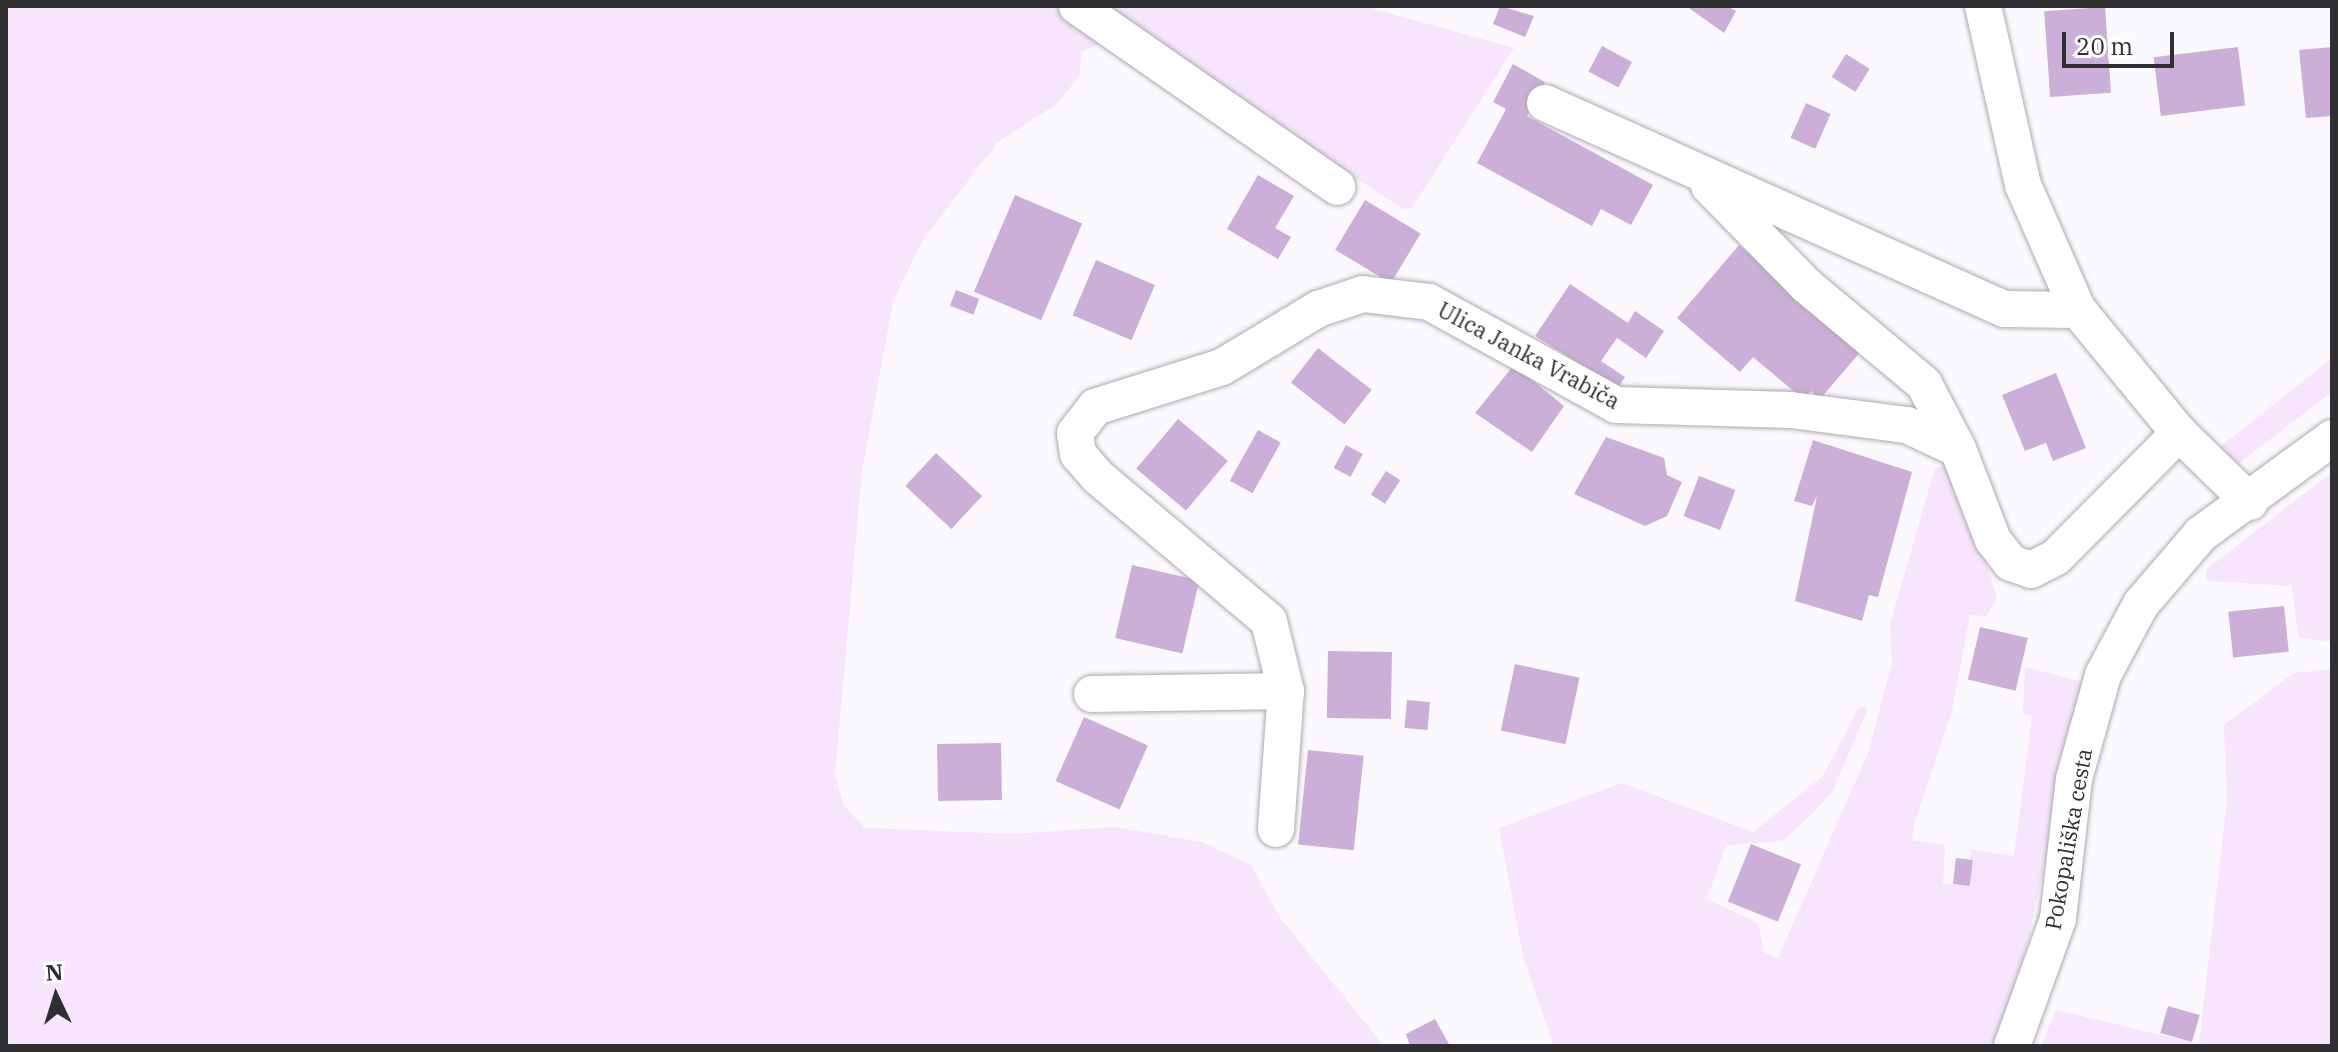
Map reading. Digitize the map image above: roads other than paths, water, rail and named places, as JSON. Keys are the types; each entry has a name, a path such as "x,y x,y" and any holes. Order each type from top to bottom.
{"street":[{"path":"1077,6 1337,187"},
{"path":"1983,6 2023,185 2078,310 2179,433 2250,502"},
{"path":"1545,103 1704,178 2004,309 2078,310"},
{"path":"1704,178 1807,286 1924,384 1958,449 1993,540 2011,563 2031,570 2056,557 2179,433"},
{"name":"Ulica Janka Vrabiča","path":"1276,829 1286,691 1269,621 1225,576 1098,477 1078,454 1075,433 1095,407 1222,367 1318,309 1363,294 1429,302 1616,405 1869,418 1958,449"},
{"name":"Pokopališka cesta","path":"2012,1046 2058,919 2074,779 2103,675 2141,604 2201,534 2250,502 2332,438"},
{"path":"1092,694 1286,691"}]}
